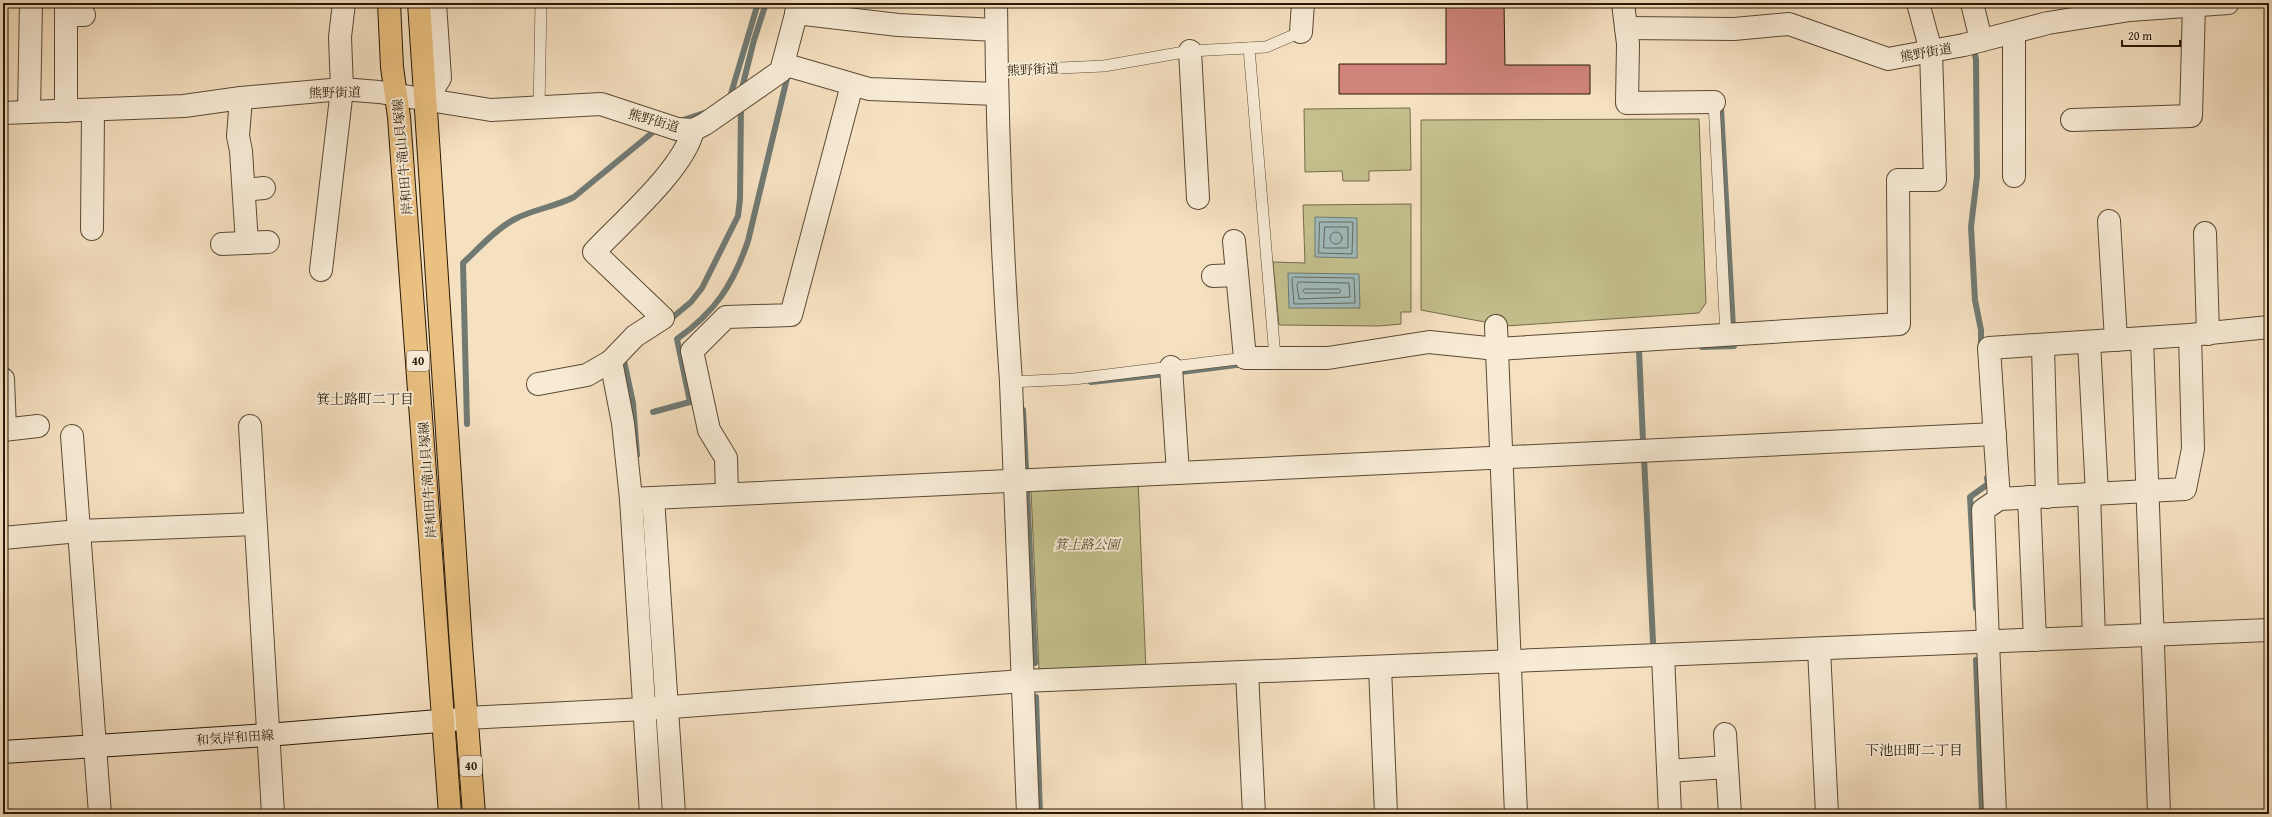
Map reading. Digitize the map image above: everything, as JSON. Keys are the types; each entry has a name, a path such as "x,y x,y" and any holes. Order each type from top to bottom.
{"main road":[{"name":"岸和田牛滝山貝塚線","path":"389,3 392,67 397,95 450,814"},
{"name":"岸和田牛滝山貝塚線","path":"419,3 461,645 474,814"}],"street":[{"path":"29,112 30,3"},
{"path":"321,270 342,89 340,37 344,3"},
{"path":"384,3 390,27"},
{"path":"426,100 440,78 435,3"},
{"path":"995,71 996,3"},
{"path":"1301,32 1303,3"},
{"path":"1622,3 1628,44 1627,103 1714,102"},
{"path":"1234,241 1245,358 1328,358 1429,342 1497,350 1899,324 1898,180 1935,180 1931,51 1918,3"},
{"path":"1972,3 1981,40"},
{"name":"熊野街道","path":"1626,28 1734,29 1789,24 1888,59 1931,51 2048,23 2130,6 2228,3"},
{"path":"2072,120 2191,116 2194,5"},
{"path":"996,30 898,25 797,8 783,64 852,86 869,89 996,94"},
{"path":"66,111 72,11"},
{"path":"2014,32 2014,176"},
{"path":"1190,51 1198,198"},
{"name":"熊野街道","path":"3,113 93,111 184,106 241,98 342,89 397,95 491,110 539,109 601,104 677,129 693,130 705,124 781,71 783,64"},
{"name":"熊野街道","path":"995,71 1003,267 1011,382 1028,814"},
{"path":"727,494 726,458 709,430 692,351 726,317 791,315 852,86"},
{"path":"222,244 257,242 254,189 241,151 238,136 241,98"},
{"path":"92,229 93,111"},
{"path":"538,384 587,375 611,362 635,336 663,318 594,252 663,180 690,141 693,130"},
{"path":"2109,221 2116,340"},
{"path":"1995,814 1983,510 1999,499 2185,489 2193,449 2205,233"},
{"path":"1213,276 1237,275"},
{"path":"1496,326 1516,814"},
{"path":"1999,499 1989,348 2043,346 2199,335 2269,327"},
{"path":"2142,339 2159,814"},
{"path":"2089,342 2093,494 2094,637"},
{"path":"2035,640 2043,346"},
{"path":"611,362 623,423 641,499 667,707 674,814"},
{"path":"1171,367 1178,473"},
{"path":"3,380 4,430 38,426"},
{"path":"250,426 267,735 273,814"},
{"path":"641,499 1995,434"},
{"path":"72,436 100,814"},
{"path":"641,499 644,708 652,814"},
{"path":"3,538 79,531 256,524"},
{"name":"和気岸和田線","path":"3,752 267,735 467,718 667,707 1023,682 2269,630"},
{"path":"1819,648 1827,814"},
{"path":"1663,655 1670,814"},
{"path":"1380,667 1386,814"},
{"path":"1247,672 1254,814"},
{"path":"1725,734 1730,814"},
{"path":"1668,772 1727,767"}],"lane":[{"path":"539,109 541,3"},
{"name":"熊野街道","path":"995,71 1104,66 1190,51 1266,47 1301,32"},
{"path":"1249,48 1275,358"},
{"path":"1714,102 1726,336"},
{"path":"1011,382 1074,379 1245,358"}],"green space":[{"path":"1410,108 1411,170 1369,171 1369,181 1343,181 1342,171 1305,172 1304,109"},
{"path":"1699,119 1706,303 1699,313 1506,326 1421,310 1421,120"},
{"path":"1411,204 1411,312 1401,312 1401,324 1379,326 1279,325 1273,262 1305,263 1303,205"},
{"name":"箕土路公園","path":"1138,479 1146,671 1047,675 1039,669 1031,490"}],"water":[{"path":"1315,217 1357,218 1357,258 1315,257"},
{"path":"1288,273 1359,274 1360,308 1289,308"}],"building":[{"path":"1446,3 1504,3 1505,65 1590,65 1590,94 1339,94 1339,64 1446,64"}],"waterway":[{"path":"730,97 758,3"},
{"path":"741,92 754,40 766,3"},
{"path":"1973,47 1976,59 1977,176 1971,227 1975,300 1981,330 1981,349"},
{"path":"653,412 690,402 677,339 712,308 729,284 742,257 748,241 788,74"},
{"path":"667,322 691,302 702,288 738,216 740,199 741,105"},
{"path":"1702,347 1734,346 1721,108 1716,108"},
{"path":"680,121 704,113"},
{"path":"467,424 463,263 488,239 508,223 522,216 574,197 658,128"},
{"path":"1639,350 1643,441"},
{"path":"625,356 624,361 633,403 637,455"},
{"path":"1181,372 1244,364"},
{"path":"1091,382 1165,374"},
{"path":"1023,410 1026,469"},
{"path":"1644,457 1653,642"},
{"path":"1976,608 1970,497 1988,484 1987,478"},
{"path":"1027,490 1035,663"},
{"path":"1976,660 1982,814"},
{"path":"1036,697 1040,814"},
{"path":"658,755 662,814"}],"district":[{"name":"箕土路町二丁目","path":"365,399"},
{"name":"下池田町二丁目","path":"1914,750"}]}
